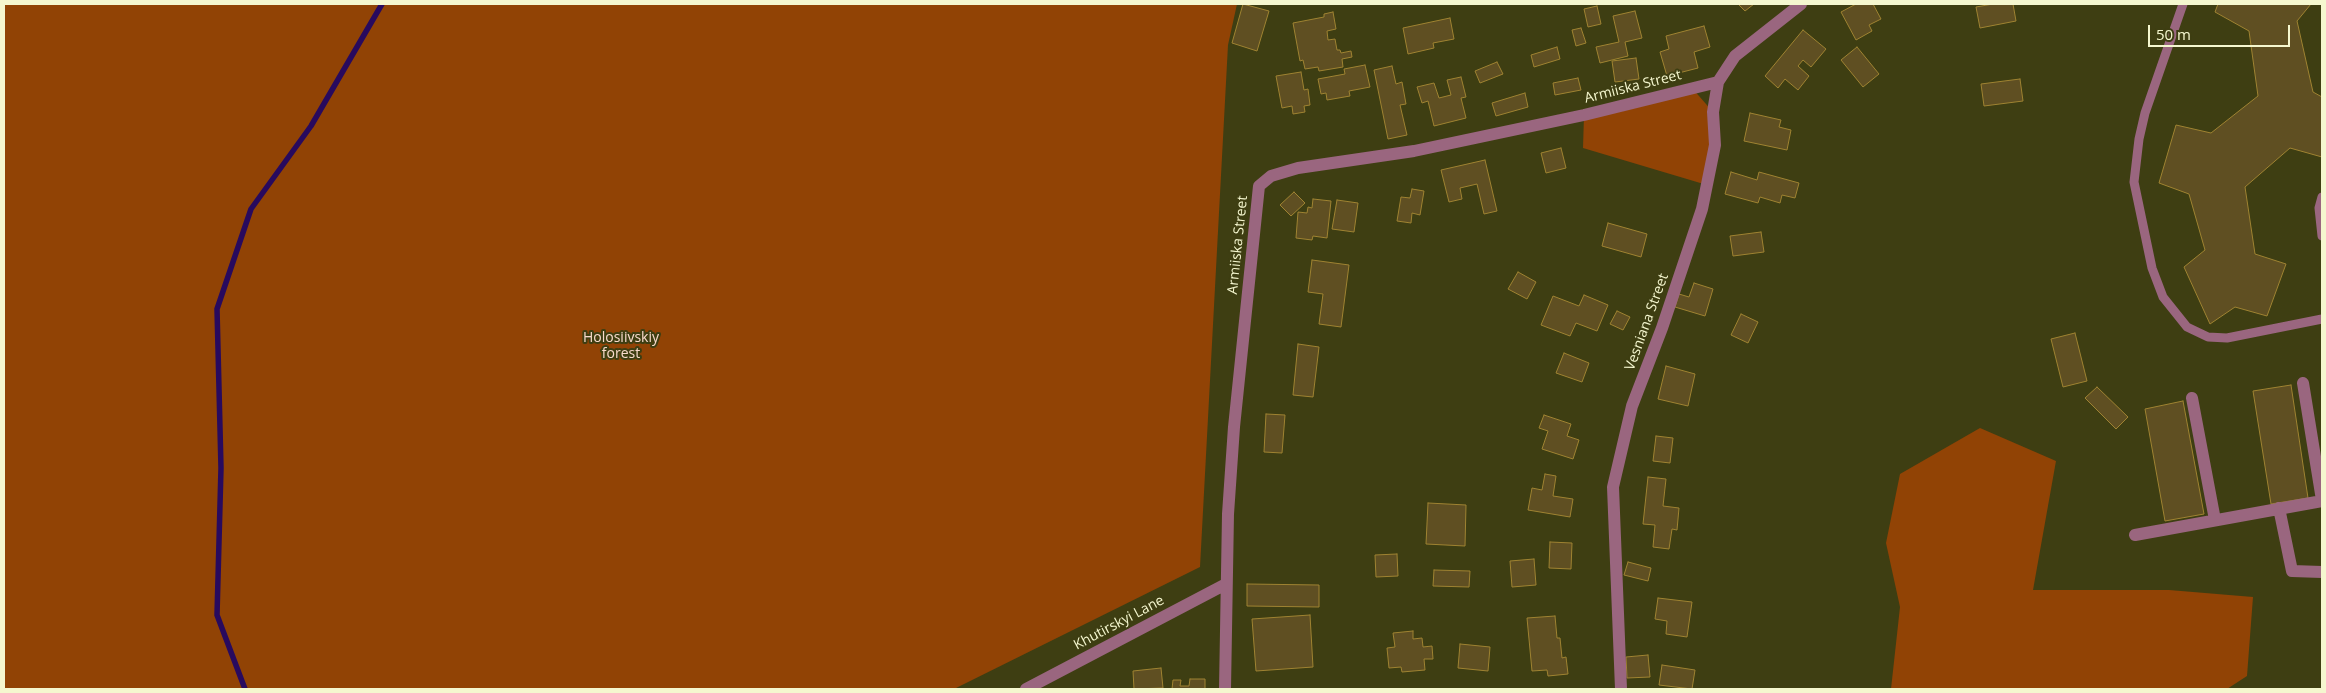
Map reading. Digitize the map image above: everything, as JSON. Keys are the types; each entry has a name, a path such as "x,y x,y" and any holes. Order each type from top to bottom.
{"street":[{"name":"Vesniana Street","path":"1620,689 1613,486 1632,406 1662,328 1702,209 1715,145 1713,112 1718,82 1736,56 1802,4"},
{"name":"Armiiska Street","path":"1226,689 1226,584 1234,426 1259,186 1271,176 1298,168 1423,149 1584,115 1718,82"},
{"path":"2134,535 2322,500 2303,383"},
{"path":"2192,398 2215,520"},
{"path":"2279,508 2292,571 2322,572"},
{"name":"Khutirskyi Lane","path":"1026,689 1226,584"}],"lane":[{"path":"2183,4 2145,113 2139,139 2134,182 2152,268 2163,297 2187,327 2208,337 2227,338 2322,319"},
{"path":"2322,198 2319,208 2322,236"}],"green space":[{"name":"Holosiivskiy forest","path":"4,4 1237,4 1228,45 1200,567 954,689 4,689"},
{"path":"1692,88 1713,112 1707,185 1583,148 1584,115"},
{"path":"1980,428 2056,461 2033,590 2169,590 2253,597 2247,676 2227,689 1891,689 1900,607 1886,543 1900,474"}],"building":[{"path":"1243,4 1269,11 1257,51 1232,43"},
{"path":"1738,4 1754,4 1745,11"},
{"path":"1856,4 1873,4 1881,19 1869,25 1872,31 1856,40 1841,12"},
{"path":"1993,4 2013,4 2016,21 1980,28 1976,7"},
{"path":"2218,4 2311,4 2297,21 2313,92 2322,97 2322,157 2290,148 2245,187 2255,254 2286,264 2267,316 2235,307 2210,324 2184,267 2205,250 2189,194 2159,183 2176,125 2211,133 2258,96 2249,31 2215,12"},
{"path":"1597,6 1601,24 1588,27 1584,9"},
{"path":"1635,11 1642,38 1625,42 1628,56 1600,63 1596,47 1619,42 1613,16"},
{"path":"1333,12 1336,29 1327,31 1328,40 1335,39 1337,50 1340,50 1341,53 1351,51 1352,57 1342,59 1343,67 1319,71 1318,67 1305,69 1303,60 1300,61 1293,23 1324,17 1324,14"},
{"path":"1450,18 1454,39 1433,43 1434,48 1408,54 1403,28"},
{"path":"1704,26 1710,47 1694,52 1698,68 1667,76 1660,52 1669,49 1666,36"},
{"path":"1581,28 1586,43 1576,46 1572,30"},
{"path":"1803,30 1826,49 1811,67 1803,60 1798,66 1809,76 1798,90 1785,79 1778,88 1765,76"},
{"path":"1557,47 1560,59 1534,67 1531,55"},
{"path":"1857,47 1879,74 1863,87 1841,60"},
{"path":"1636,58 1639,79 1615,82 1612,61"},
{"path":"1497,62 1503,74 1480,83 1475,71"},
{"path":"1365,65 1370,87 1349,91 1350,96 1327,100 1326,93 1321,94 1318,79 1345,74 1344,69"},
{"path":"1392,66 1396,84 1402,82 1406,104 1400,105 1407,135 1388,139 1374,70"},
{"path":"1301,72 1304,90 1308,89 1310,105 1304,106 1305,112 1293,114 1292,106 1282,108 1276,76"},
{"path":"1461,77 1466,97 1461,98 1466,118 1434,126 1428,101 1422,103 1417,87 1434,83 1439,98 1451,95 1447,80"},
{"path":"1578,78 1581,90 1555,95 1553,83"},
{"path":"2020,79 2023,101 1984,106 1981,84"},
{"path":"1525,93 1528,107 1496,116 1492,103"},
{"path":"1750,113 1781,120 1779,127 1791,130 1787,150 1744,141"},
{"path":"1561,148 1566,168 1546,173 1541,153"},
{"path":"1485,160 1497,211 1484,214 1477,184 1460,188 1462,199 1449,202 1441,170"},
{"path":"1731,172 1757,180 1759,172 1799,183 1795,198 1782,195 1780,203 1760,197 1758,203 1725,194"},
{"path":"1412,189 1424,191 1420,215 1412,213 1411,223 1397,221 1401,197 1410,198"},
{"path":"1294,192 1305,203 1291,216 1280,205"},
{"path":"1313,199 1331,201 1327,238 1313,236 1312,240 1296,238 1298,212 1307,213 1308,207 1312,208"},
{"path":"1337,200 1358,203 1354,232 1332,229"},
{"path":"1608,223 1647,234 1641,257 1602,246"},
{"path":"1761,232 1764,252 1733,256 1730,236"},
{"path":"1312,260 1349,265 1341,327 1319,324 1323,294 1308,292"},
{"path":"1518,272 1536,282 1527,299 1508,289"},
{"path":"1694,283 1713,289 1705,316 1675,307 1679,294 1689,297"},
{"path":"1584,295 1608,305 1597,331 1576,323 1570,336 1541,325 1553,296 1579,306"},
{"path":"1617,311 1630,317 1623,330 1610,324"},
{"path":"1741,314 1758,322 1748,343 1731,335"},
{"path":"2075,333 2087,381 2063,387 2051,339"},
{"path":"1298,344 1319,347 1313,397 1293,395"},
{"path":"1564,353 1589,363 1582,382 1556,373"},
{"path":"1666,366 1695,374 1688,406 1658,399"},
{"path":"2291,385 2308,498 2271,504 2253,391"},
{"path":"2097,387 2128,417 2116,429 2085,398"},
{"path":"2183,401 2204,514 2165,521 2145,409"},
{"path":"1266,414 1285,415 1282,453 1264,452"},
{"path":"1544,415 1571,424 1567,436 1579,440 1573,459 1542,449 1548,431 1539,428"},
{"path":"1656,436 1673,438 1670,463 1653,461"},
{"path":"1545,474 1556,476 1553,496 1573,499 1570,517 1528,510 1532,488 1542,490"},
{"path":"1648,477 1666,479 1663,506 1679,508 1677,530 1672,529 1669,549 1653,547 1655,525 1643,524"},
{"path":"1428,503 1466,505 1465,546 1426,544"},
{"path":"1550,542 1572,543 1571,569 1549,568"},
{"path":"1397,554 1398,576 1376,577 1375,555"},
{"path":"1534,559 1536,585 1512,587 1510,561"},
{"path":"1628,562 1651,568 1648,581 1624,575"},
{"path":"1434,570 1470,571 1469,587 1433,586"},
{"path":"1247,584 1319,585 1319,607 1247,606"},
{"path":"1658,598 1692,602 1687,637 1666,634 1667,621 1655,619"},
{"path":"1310,615 1313,667 1256,671 1252,619"},
{"path":"1555,616 1557,638 1560,638 1562,658 1566,657 1568,674 1548,676 1547,670 1532,671 1527,618"},
{"path":"1413,631 1413,639 1422,638 1423,647 1432,646 1433,659 1424,659 1425,670 1402,672 1401,667 1389,668 1387,648 1395,647 1393,633"},
{"path":"1460,644 1490,647 1488,671 1458,668"},
{"path":"1648,655 1650,677 1627,678 1626,657"},
{"path":"1662,665 1695,670 1692,689 1659,685"},
{"path":"1161,668 1163,688 1134,689 1133,671"},
{"path":"1190,679 1205,679 1205,689 1172,689 1173,680 1181,680 1180,686 1189,686"}],"waterway":[{"path":"245,689 217,615 221,468 217,309 251,209 311,126 382,4"}]}
